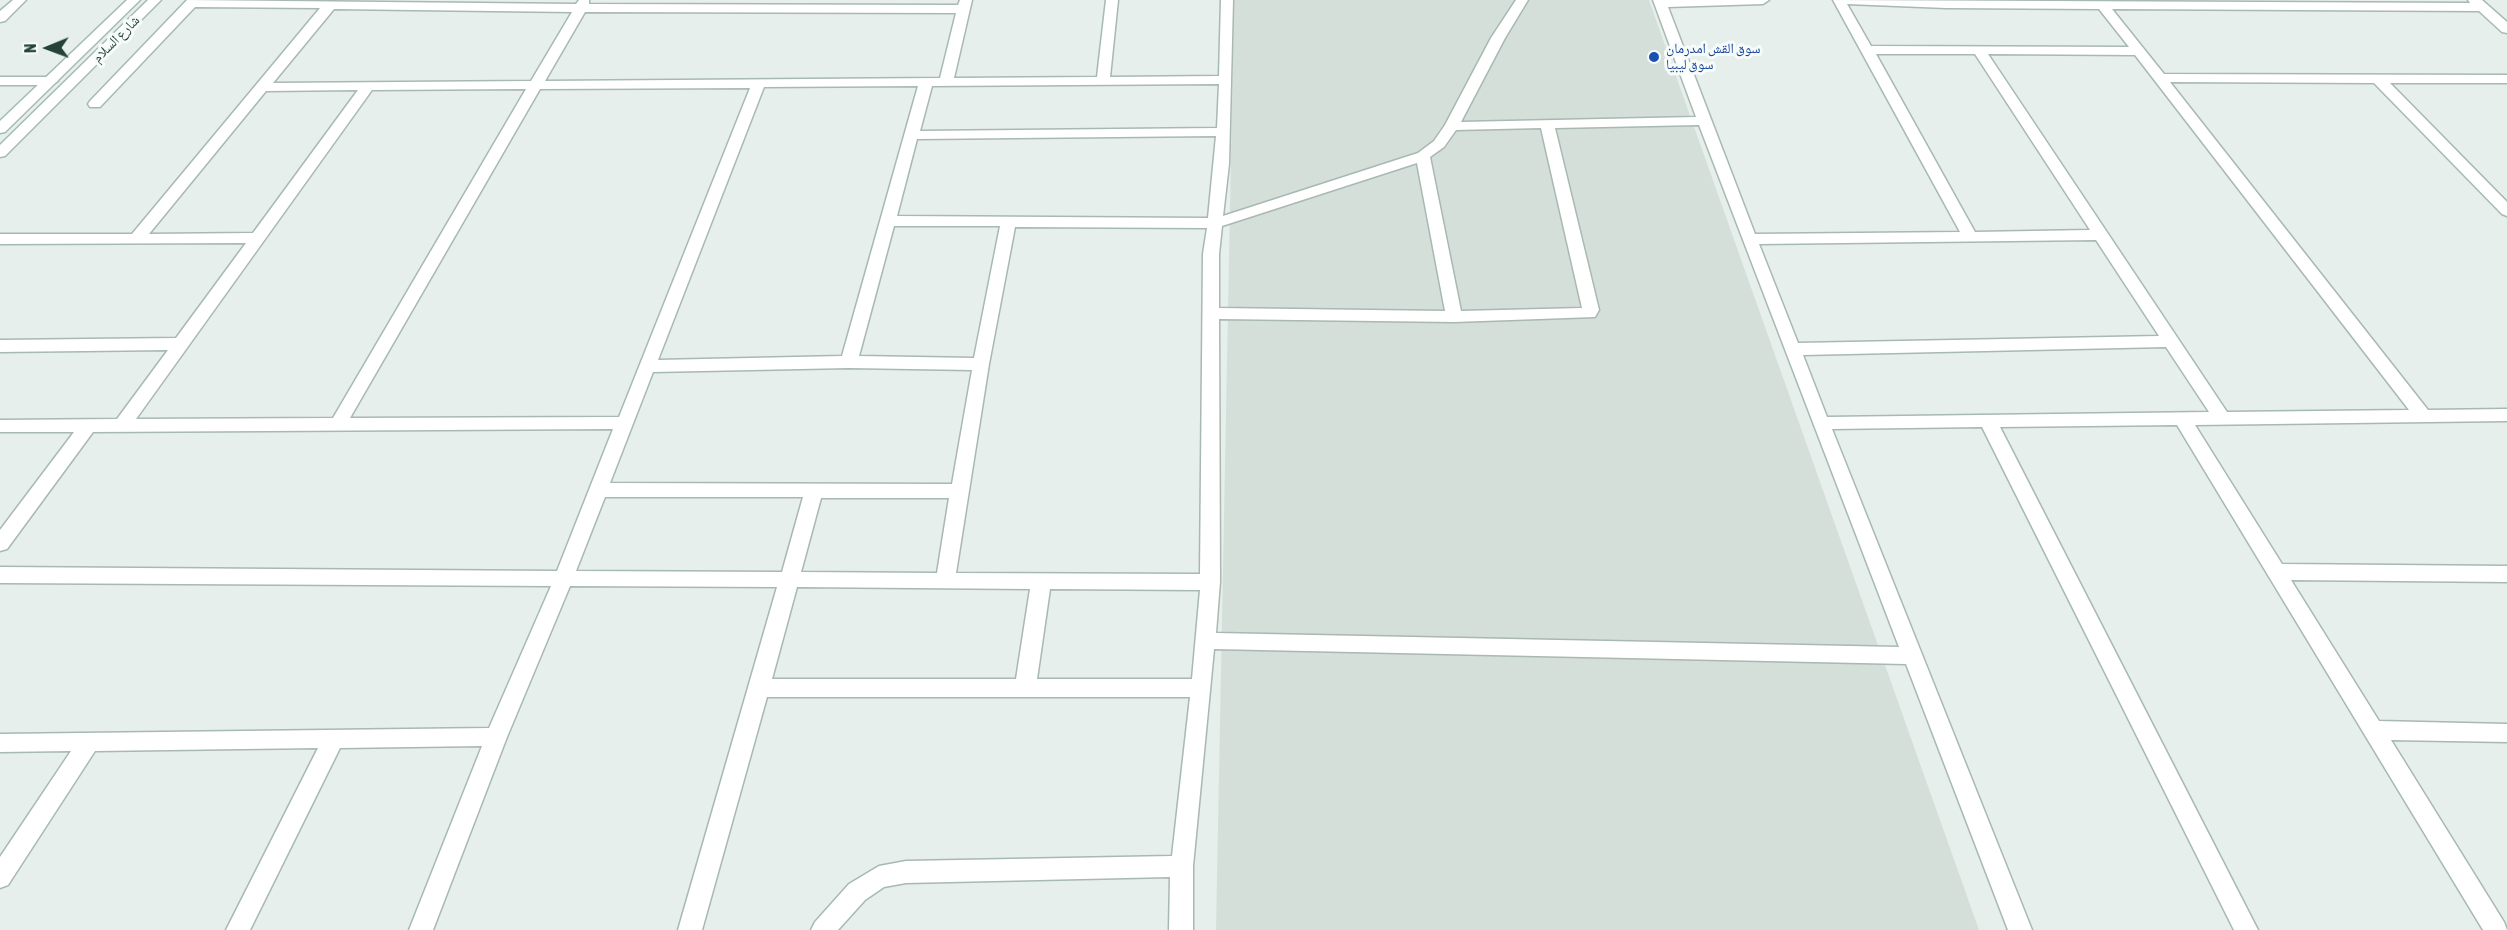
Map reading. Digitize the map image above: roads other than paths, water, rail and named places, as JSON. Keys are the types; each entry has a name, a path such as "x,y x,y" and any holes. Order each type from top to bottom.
{"street":[{"path":"0,18 20,0"},
{"name":"شارع السلام","path":"0,129 134,0"},
{"name":"شارع السلام","path":"0,153 155,0"},
{"path":"1103,81 1112,0"},
{"path":"1181,930 1182,866 1206,641 1209,582 1211,255 1216,223 1223,132 1227,0"},
{"path":"888,221 1216,223 1423,156 1439,144 1452,126 1489,55 1522,0"},
{"path":"1763,0 1659,2 1749,239 2020,930"},
{"path":"1839,0 1970,236"},
{"path":"1848,0 2478,4 2507,29"},
{"path":"95,104 193,2 330,5 434,3 965,5 946,82"},
{"path":"2101,3 2423,415"},
{"path":"338,424 583,4"},
{"path":"136,238 330,5"},
{"path":"1868,50 2138,51"},
{"path":"1979,51 2222,418"},
{"path":"2160,78 2507,79"},
{"path":"2378,79 2507,211"},
{"path":"264,87 1226,80"},
{"path":"0,81 51,81"},
{"path":"849,362 926,82"},
{"path":"421,930 496,737 564,577 759,83"},
{"path":"122,425 368,86"},
{"path":"1452,126 1705,121"},
{"path":"1211,313 1454,316 1589,313 1591,310 1548,124"},
{"path":"911,135 1223,132"},
{"path":"1423,156 1454,316"},
{"path":"945,580 981,364 1008,222"},
{"path":"1749,239 2100,235"},
{"path":"0,239 256,238"},
{"path":"1793,349 2171,341"},
{"path":"0,346 180,344"},
{"path":"647,366 849,362 981,364"},
{"path":"1822,423 2507,415"},
{"path":"2182,419 2496,930"},
{"path":"1988,421 2246,930"},
{"path":"0,426 624,423"},
{"path":"0,544 89,425"},
{"path":"598,490 960,491"},
{"path":"690,930 814,490"},
{"path":"2277,572 2507,574"},
{"path":"0,574 1209,582"},
{"path":"1025,687 1041,581"},
{"path":"1206,641 1912,656"},
{"path":"759,688 1201,688"},
{"path":"2374,730 2507,733"},
{"path":"0,743 496,737"},
{"path":"238,930 334,739"},
{"path":"0,877 89,742"},
{"path":"823,930 857,892 879,877 906,872 1182,866"}],"place":[{"name":"سوق القش امدرمان سوق ليبيا","path":"1654,57"}]}
